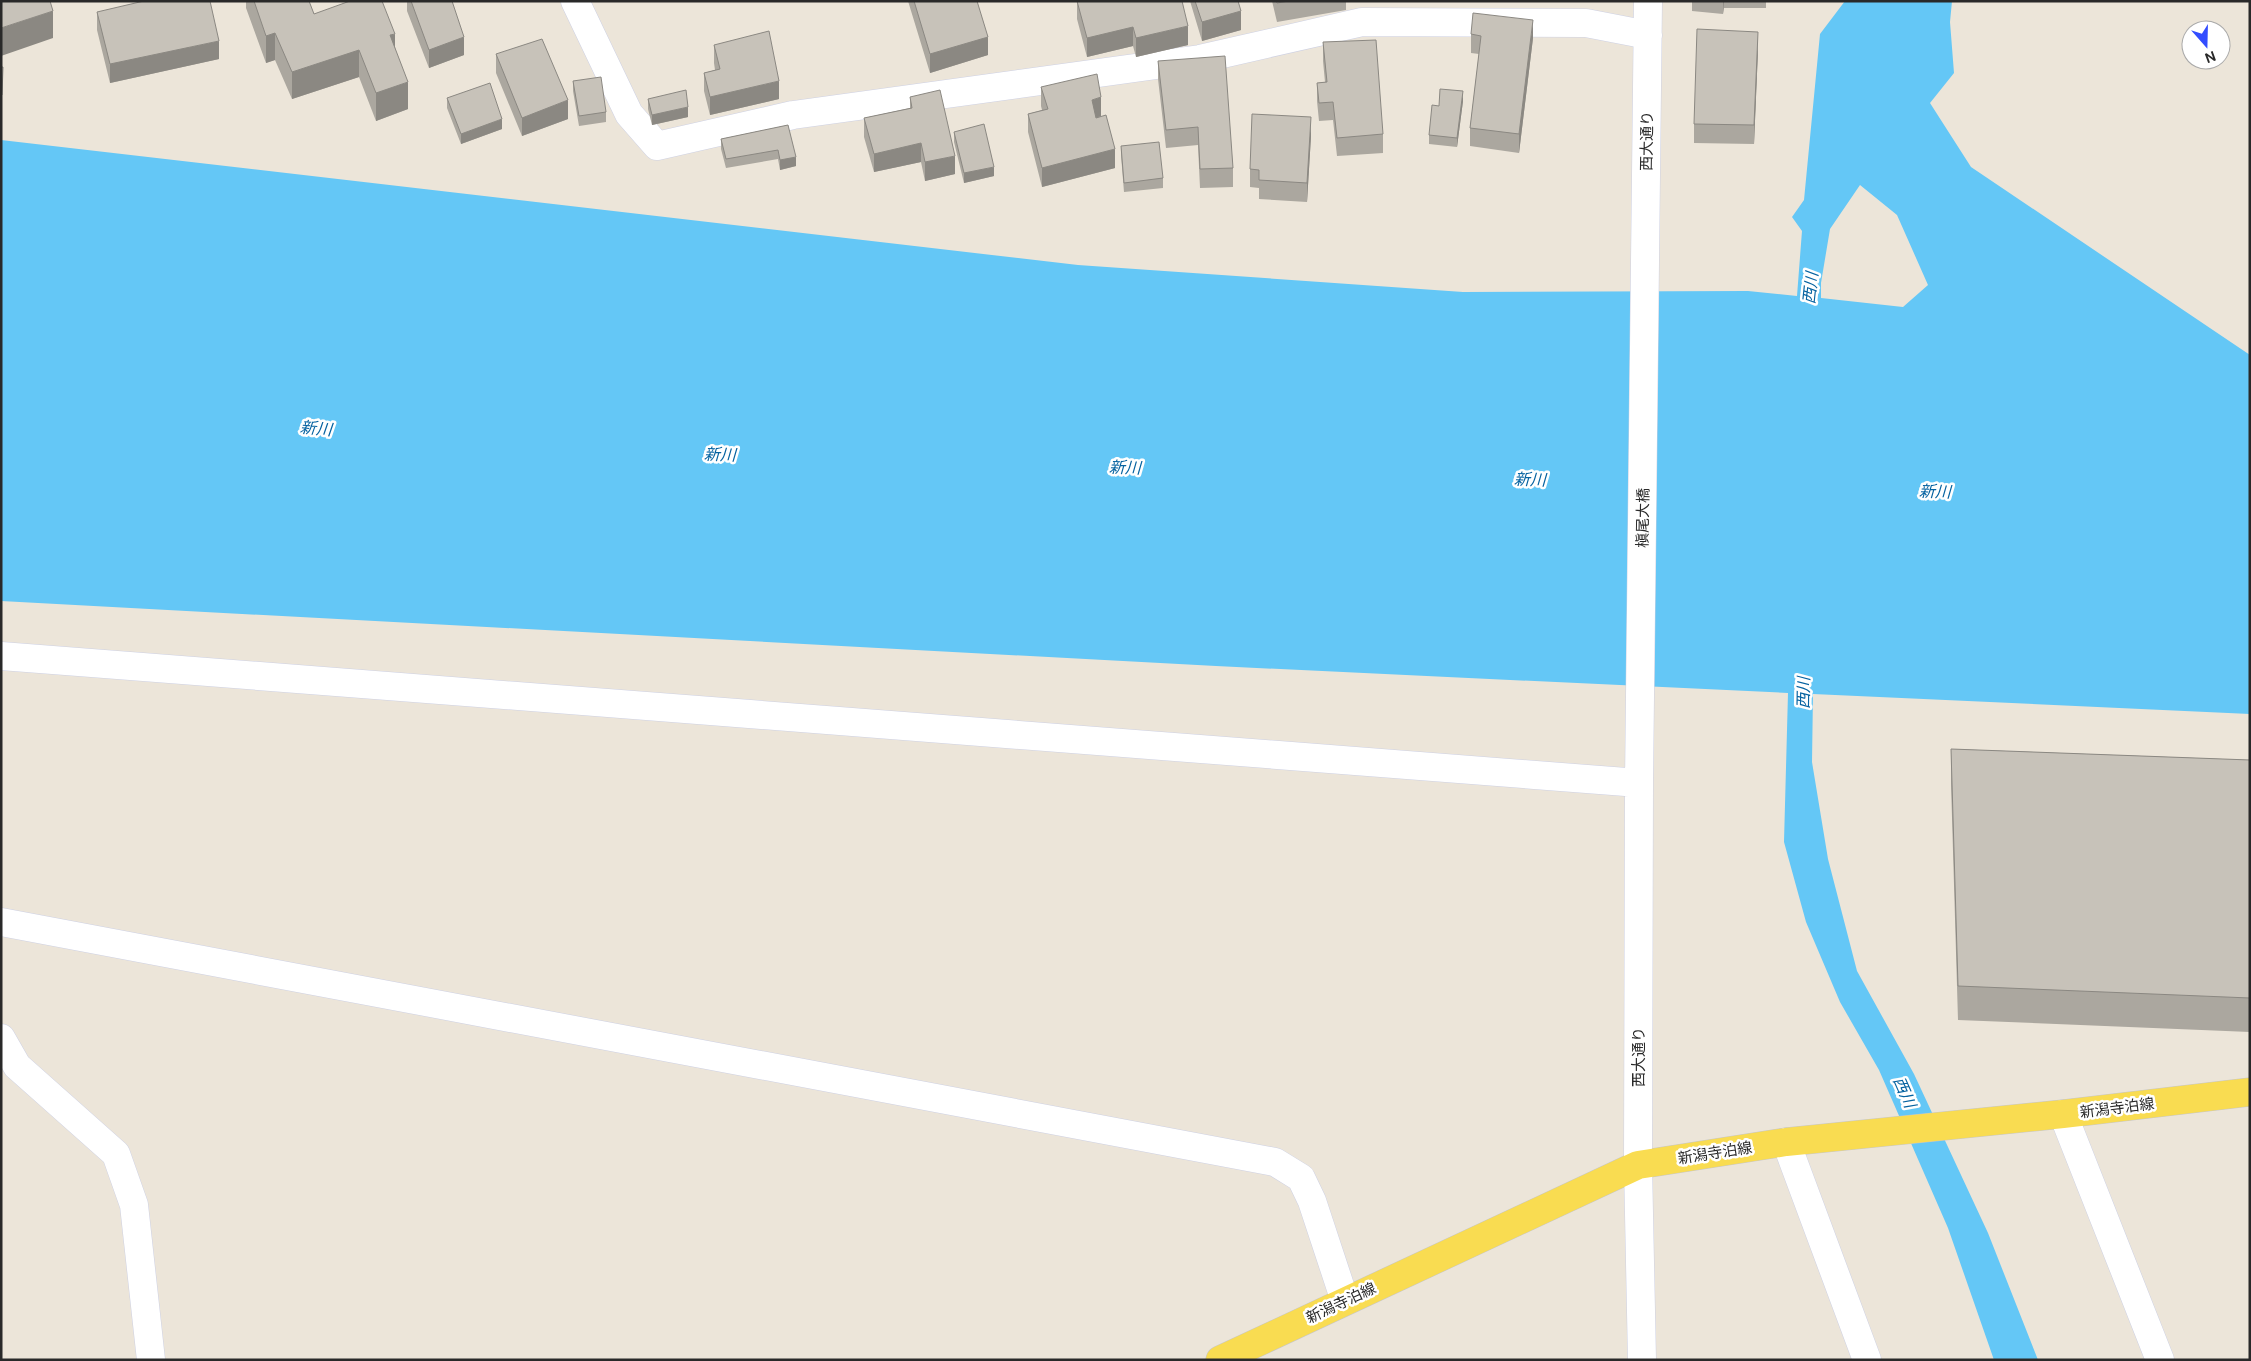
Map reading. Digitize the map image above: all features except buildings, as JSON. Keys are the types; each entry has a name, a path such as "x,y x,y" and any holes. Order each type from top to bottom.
{"main road":[{"name":"新潟寺泊線","path":"1220,1360 1638,1164 1786,1142 2063,1114 2250,1092"}],"street":[{"path":"575,1 629,114 657,146 793,115 1200,59 1362,22 1586,23 1648,35"},
{"name":"西大通り","path":"1646,282 1648,1"},
{"name":"槇尾大橋","path":"1640,755 1646,282"},
{"path":"1,656 1639,783"},
{"name":"西大通り","path":"1640,755 1638,1164 1642,1360"},
{"path":"1,922 1275,1162 1301,1178 1312,1201 1345,1301"},
{"path":"1,1038 17,1066 116,1154 134,1205 151,1360"},
{"path":"2063,1114 2160,1360"},
{"path":"1786,1142 1866,1360"}],"water":[{"path":"1845,1 1952,1 1950,22 1954,73 1930,103 1971,167 2250,355 2250,714 1813,694 1812,762 1828,859 1857,971 1914,1074 1988,1233 2038,1360 1994,1360 1948,1228 1879,1070 1840,1002 1806,922 1784,842 1788,693 1216,666 1,601 1,140 1078,265 1463,292 1748,291 1797,296 1802,231 1792,217 1804,200 1820,34","holes":["1860,185 1897,215 1928,285 1903,307 1821,298 1821,283 1830,229"]}],"water label":[{"name":"西川","path":"1810,288"},
{"name":"新川","path":"316,428"},
{"name":"新川","path":"720,454"},
{"name":"新川","path":"1125,467"},
{"name":"新川","path":"1530,479"},
{"name":"新川","path":"1935,491"},
{"name":"西川","path":"1803,693"},
{"name":"西川","path":"1905,1092"}]}
